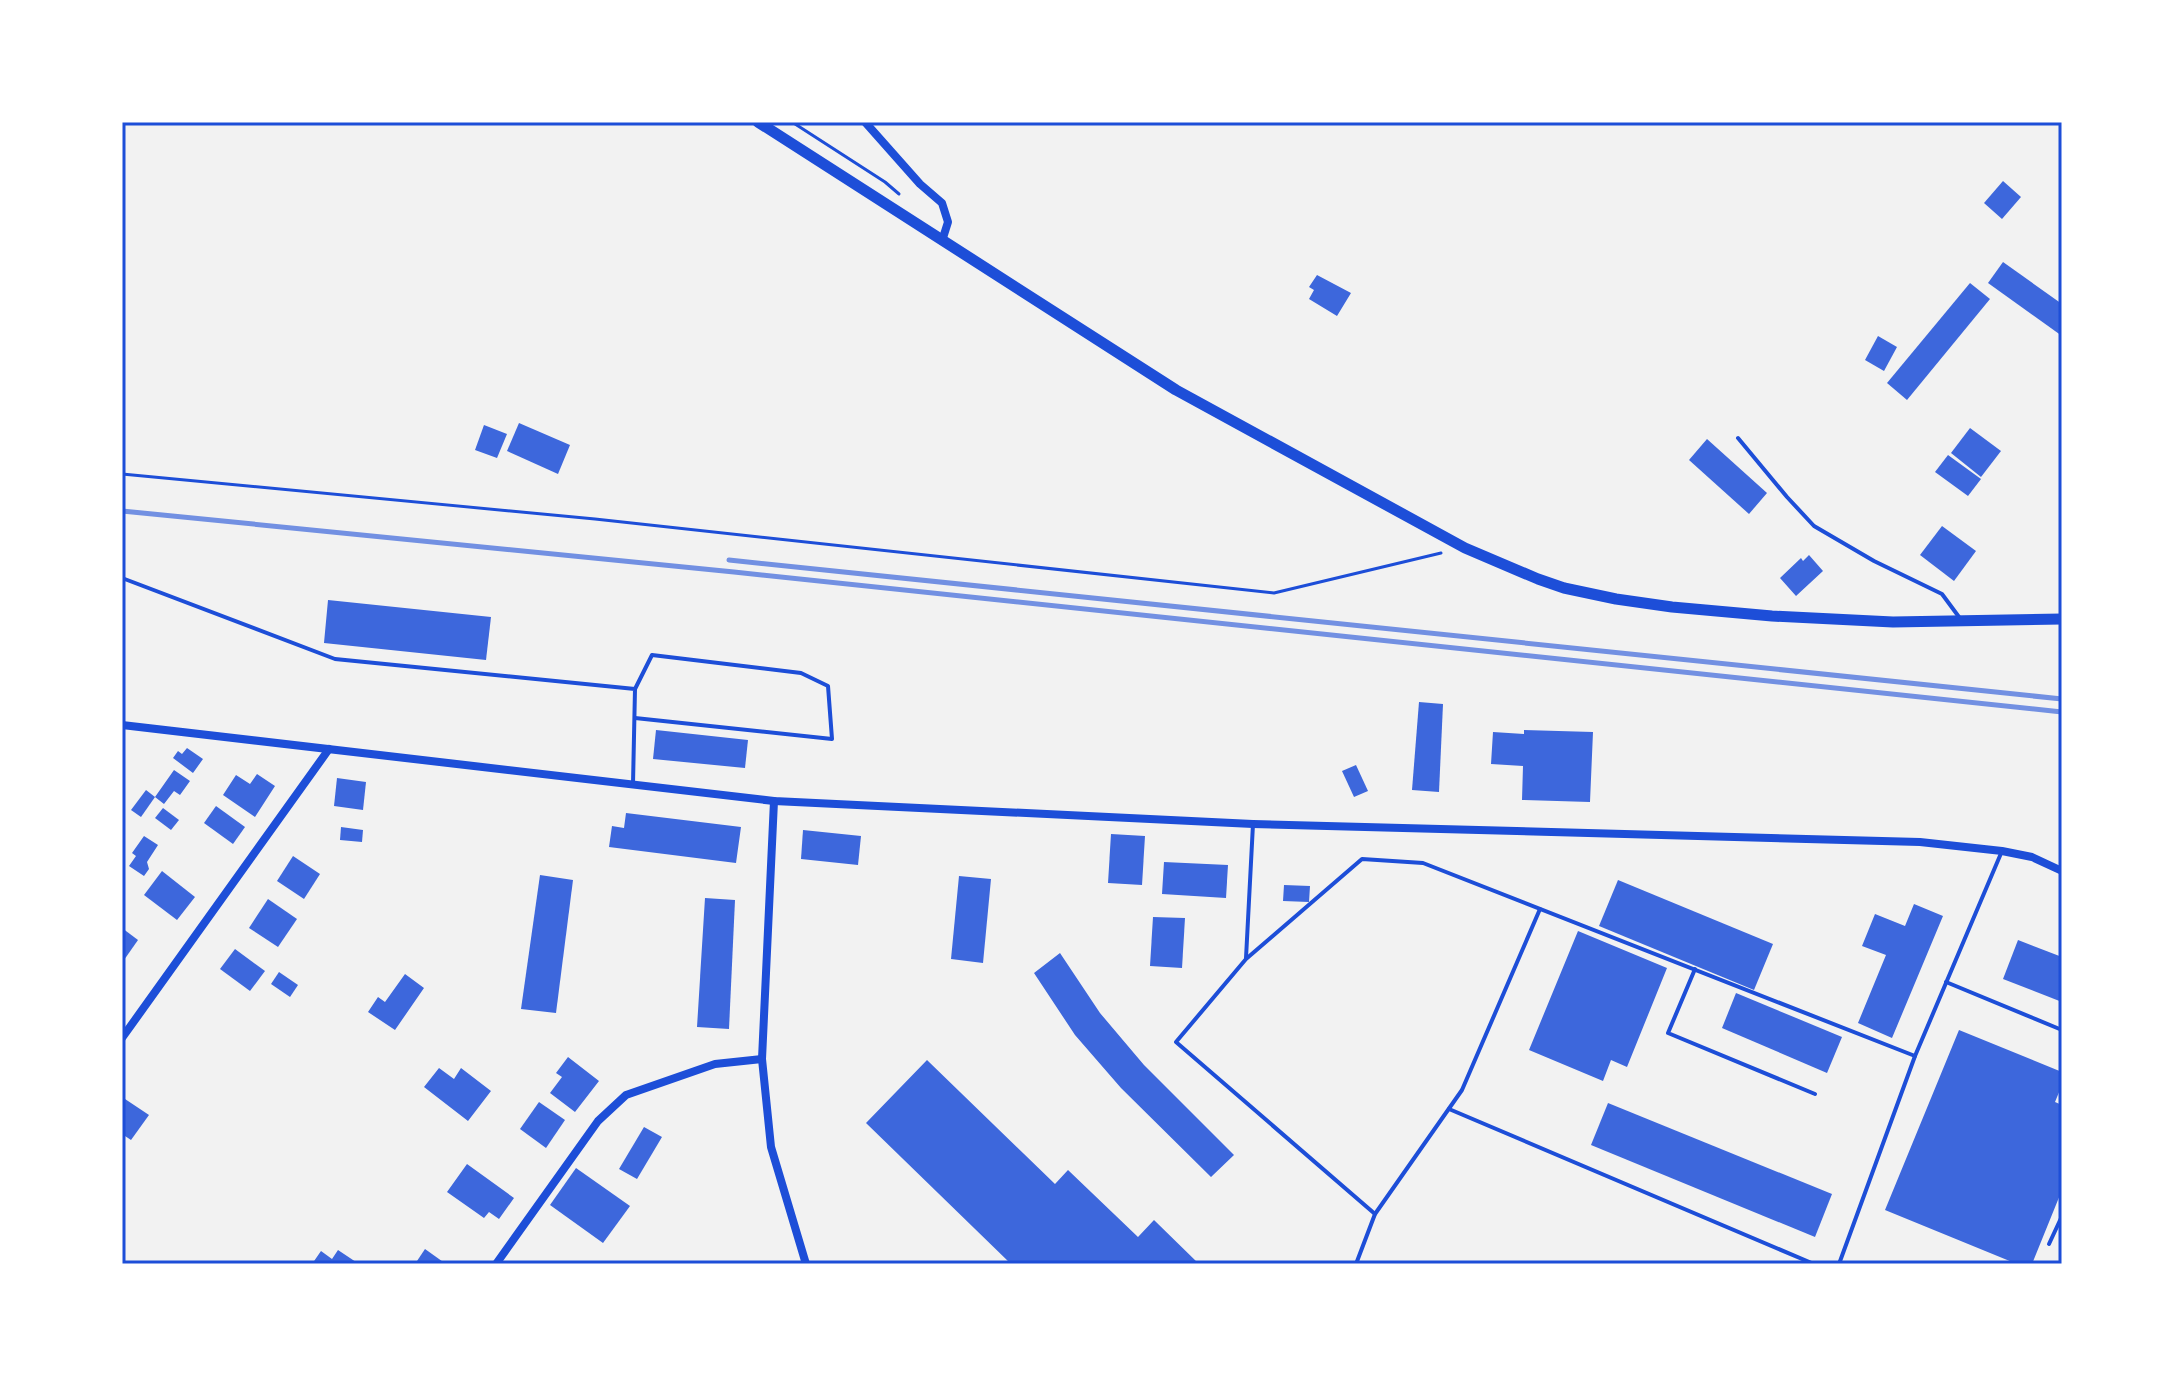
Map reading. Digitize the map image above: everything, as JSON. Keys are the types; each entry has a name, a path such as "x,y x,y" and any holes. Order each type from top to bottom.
{"street":[{"path":"758,122 1176,390 1465,548 1538,579 1616,599 1672,607 1833,620 2062,619"},
{"path":"865,122 920,184 942,203 948,222 942,241"},
{"path":"122,725 774,801 1253,824 1920,842 2032,857 2062,871"},
{"path":"122,1038 329,749"},
{"path":"774,801 762,1059 771,1147 806,1264"},
{"path":"496,1264 598,1121 626,1095 715,1064 762,1059"}],"lane":[{"path":"1738,438 1814,526 1874,561 1942,594 1962,621"},
{"path":"122,578 335,659 635,689"},
{"path":"633,784 635,689 652,655 801,673 828,686 832,739 635,718"},
{"path":"1246,959 1253,824"},
{"path":"1839,1264 1915,1056 2002,851"},
{"path":"1375,1214 1176,1042 1246,959 1362,859 1423,863 1915,1056"},
{"path":"1356,1264 1375,1214 1462,1090 1540,908"},
{"path":"1695,969 1668,1033 1815,1094"},
{"path":"1946,982 2062,1030"},
{"path":"1449,1109 1814,1264"},
{"path":"2049,1244 2062,1216"}],"path":[{"path":"792,122 903,197"},
{"path":"122,474 611,521 1274,593 1465,548"}],"building":[{"path":"2003,181 2021,197 2002,219 1984,203"},
{"path":"2003,262 2062,304 2062,336 1988,283"},
{"path":"1317,275 1351,293 1337,316 1309,299 1314,290 1309,287"},
{"path":"1970,283 1990,299 1907,400 1887,383"},
{"path":"1878,336 1897,347 1884,371 1865,360"},
{"path":"519,423 570,445 558,474 507,451"},
{"path":"484,425 507,434 497,458 475,450"},
{"path":"1970,428 2001,451 1981,477 1951,453"},
{"path":"1707,439 1767,493 1749,514 1689,460"},
{"path":"1948,455 1981,479 1968,496 1935,472"},
{"path":"1942,526 1976,551 1954,581 1920,555"},
{"path":"1809,555 1823,571 1796,596 1780,578 1801,558 1803,561"},
{"path":"328,600 491,617 486,660 324,643"},
{"path":"1419,702 1443,704 1439,792 1412,790"},
{"path":"656,730 748,740 745,768 653,759"},
{"path":"1524,730 1593,732 1590,802 1522,800 1523,766 1491,764 1493,732 1524,734"},
{"path":"187,748 203,759 193,773 173,758 178,751 182,754"},
{"path":"1356,765 1368,791 1354,797 1342,771"},
{"path":"174,770 190,781 180,795 174,791 164,804 155,797"},
{"path":"257,774 275,786 255,817 223,795 236,775 250,784"},
{"path":"337,778 366,782 363,810 334,806"},
{"path":"146,790 155,797 141,817 131,810"},
{"path":"216,806 245,827 233,844 204,823"},
{"path":"163,808 179,820 171,830 155,818"},
{"path":"626,813 741,827 736,863 609,847 612,826 624,828"},
{"path":"341,827 363,830 362,842 340,840"},
{"path":"803,830 861,836 858,865 801,859"},
{"path":"1111,834 1145,836 1142,885 1108,883"},
{"path":"144,836 158,845 147,862 149,869 144,876 129,866 136,856 132,853"},
{"path":"293,856 320,874 304,899 277,881"},
{"path":"1164,862 1228,865 1226,898 1162,894"},
{"path":"162,871 195,897 177,920 144,895"},
{"path":"540,875 573,880 556,1013 521,1009"},
{"path":"959,876 991,879 983,963 951,959"},
{"path":"1618,880 1773,944 1754,990 1599,926"},
{"path":"1284,885 1310,886 1309,902 1283,901"},
{"path":"705,898 735,900 729,1029 697,1027"},
{"path":"268,899 297,919 278,947 249,928"},
{"path":"1914,904 1943,916 1892,1038 1858,1023 1886,955 1862,946 1875,914 1905,926"},
{"path":"1153,917 1185,918 1182,968 1150,966"},
{"path":"122,928 138,940 124,960 122,958"},
{"path":"1578,931 1667,968 1627,1067 1611,1060 1603,1081 1529,1050"},
{"path":"2018,940 2062,957 2062,1002 2003,979"},
{"path":"235,949 265,971 250,991 220,969"},
{"path":"1060,953 1100,1013 1144,1065 1234,1155 1211,1177 1121,1088 1075,1035 1034,973"},
{"path":"279,972 298,985 290,997 271,984"},
{"path":"405,974 424,988 395,1030 368,1012 378,997 385,1002"},
{"path":"1736,993 1842,1037 1827,1073 1722,1028"},
{"path":"1959,1030 2062,1072 2062,1085 2055,1102 2062,1105 2062,1190 2032,1264 2017,1264 1885,1210"},
{"path":"568,1057 599,1081 575,1112 550,1093 562,1077 556,1073"},
{"path":"927,1060 1055,1184 1068,1170 1138,1237 1154,1220 1199,1264 1011,1264 866,1123"},
{"path":"439,1068 454,1079 461,1068 491,1091 468,1121 424,1087"},
{"path":"122,1097 149,1115 131,1140 122,1134"},
{"path":"539,1102 565,1120 546,1148 520,1129"},
{"path":"1608,1103 1832,1194 1815,1237 1591,1145"},
{"path":"644,1127 662,1137 637,1179 619,1169"},
{"path":"467,1164 514,1198 499,1219 489,1212 484,1218 447,1192"},
{"path":"576,1168 630,1206 603,1243 550,1205"},
{"path":"425,1249 446,1264 415,1264"},
{"path":"338,1250 359,1264 312,1264 321,1251 332,1259"}],"railway":[{"path":"122,511 2062,712"},
{"path":"729,560 2062,699"}]}
